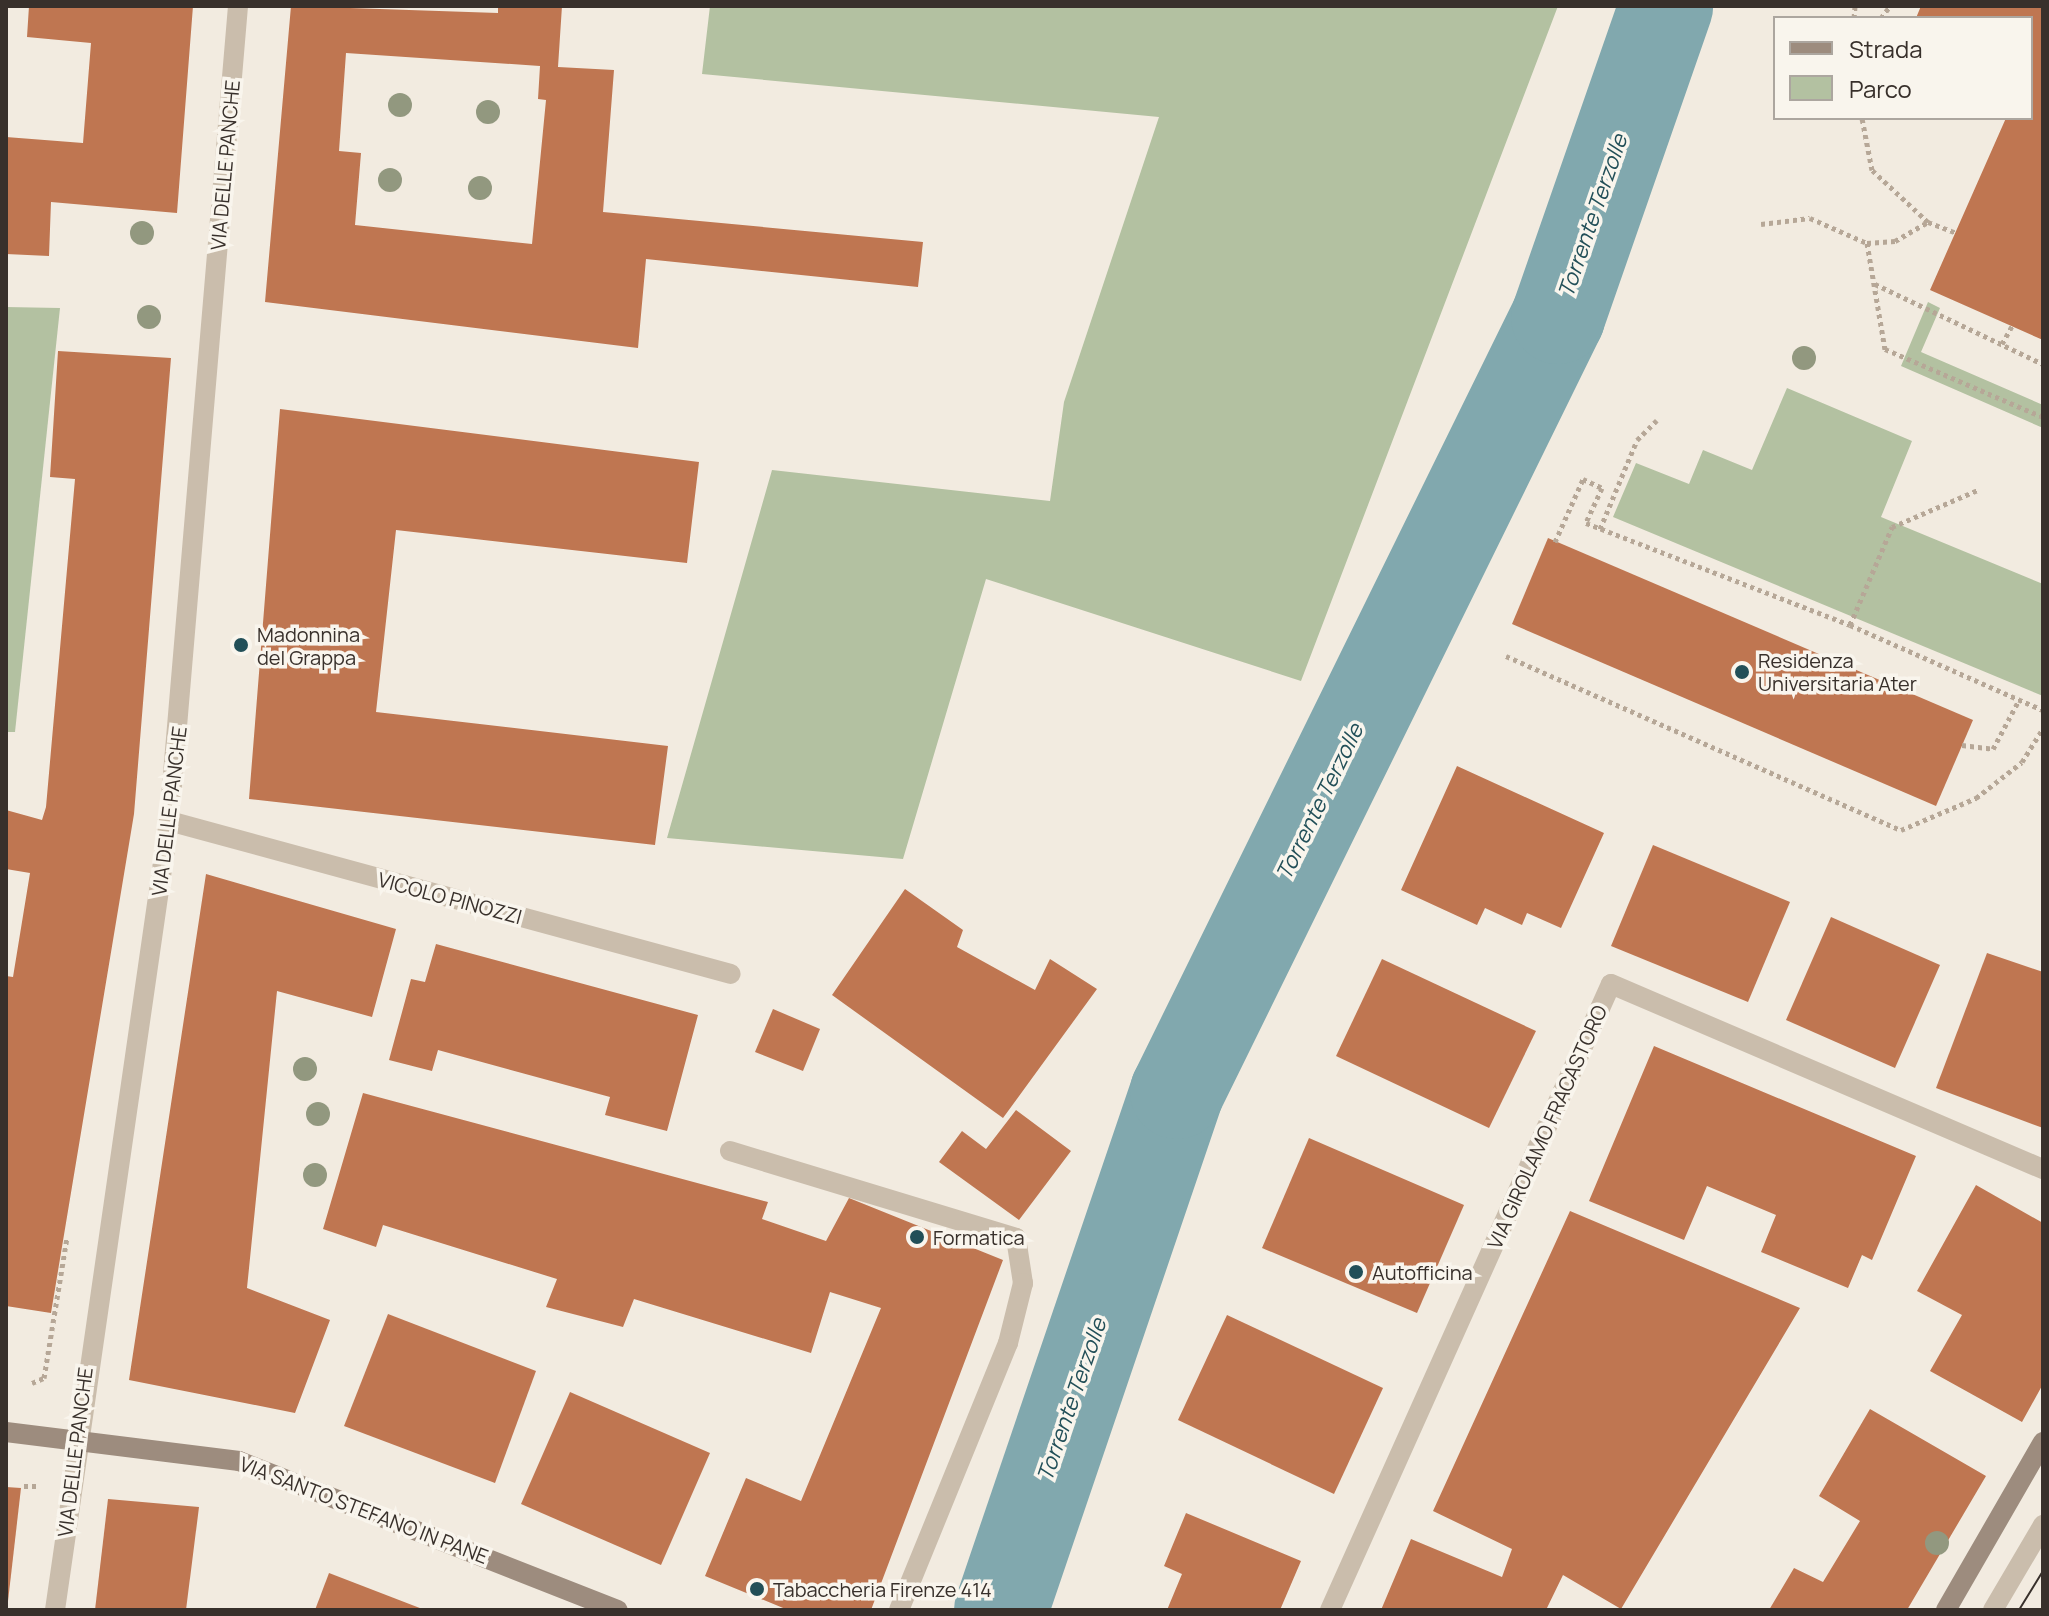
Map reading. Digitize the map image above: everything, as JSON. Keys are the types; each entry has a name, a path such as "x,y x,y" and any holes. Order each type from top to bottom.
{"street":[{"name":"VIA DELLE PANCHE","path":"55,1610 77,1438 169,821 238,6"},
{"name":"VICOLO PINOZZI","path":"169,821 731,974"},
{"name":"VIA GIROLAMO FRACASTORO","path":"1330,1610 1611,984 2043,1169"},
{"path":"730,1151 1016,1238 1023,1283 1008,1343 899,1610"},
{"name":"VIA SANTO STEFANO IN PANE","path":"6,1432 77,1438 239,1461 618,1610"},
{"path":"1946,1610 2043,1442"},
{"path":"1993,1610 2043,1525"}],"path":[{"path":"1862,120 1872,170 1928,222 1956,233"},
{"path":"1761,224 1810,218 1867,243 1895,241 1928,222"},
{"path":"1867,243 1885,349 2043,417"},
{"path":"1874,283 2043,364"},
{"path":"2002,344 2012,326"},
{"path":"1600,529 1637,440 1657,420"},
{"path":"1555,542 1583,479 1602,488 1586,523 1850,625 2043,710"},
{"path":"1850,625 1892,527 1978,490"},
{"path":"1506,656 1901,830 1976,798 2022,762 2043,728"},
{"path":"1962,745 1993,749 2019,700"},
{"path":"32,1383 44,1378 70,1221"}],"green space":[{"path":"710,6 1558,6 1301,681 986,579 903,859 667,838 772,470 1050,501 1064,402 1159,117 702,74"},
{"path":"1928,302 1940,308 1921,352 2043,405 2043,428 1901,366"},
{"path":"6,307 60,308 15,732 6,732"},
{"path":"1787,388 1912,441 1881,517 2043,584 2043,696 1613,517 1636,463 1689,484 1703,450 1752,470"}],"building":[{"path":"29,6 193,6 177,213 51,202 49,256 6,254 6,137 83,143 91,43 27,37"},
{"path":"291,6 498,13 498,6 562,6 558,67 614,70 603,212 923,242 918,287 646,259 638,348 265,302","holes":["346,53 540,66 538,99 546,100 532,244 355,225 361,153 339,151"]},
{"path":"1921,6 2043,6 2043,340 1930,290 2005,120 2033,120 2033,16 1917,16"},
{"path":"58,351 171,358 134,814 51,1313 6,1306 6,976 13,977 30,873 6,869 6,810 42,820 46,807 75,479 50,477"},
{"path":"280,409 699,462 687,563 396,530 376,712 668,746 655,845 249,799"},
{"name":"Residenza Universitaria Ater","path":"1548,538 1973,720 1936,806 1512,624"},
{"path":"1457,766 1604,833 1561,928 1527,913 1522,925 1485,908 1477,925 1401,890"},
{"path":"1653,845 1790,902 1748,1002 1611,946"},
{"path":"206,874 396,929 372,1017 277,991 247,1288 330,1320 295,1413 129,1380"},
{"path":"905,889 963,930 957,947 1035,990 1050,959 1097,989 1003,1118 832,995"},
{"path":"1831,917 1940,965 1895,1068 1786,1020"},
{"path":"436,944 698,1015 667,1131 605,1115 610,1097 438,1050 432,1071 389,1060 411,979 425,982"},
{"path":"1987,953 2043,972 2043,1128 1936,1088"},
{"path":"1382,959 1536,1031 1489,1128 1336,1056"},
{"path":"773,1009 820,1029 803,1071 755,1052"},
{"path":"1654,1046 1916,1156 1872,1260 1862,1255 1848,1288 1761,1252 1776,1215 1707,1186 1684,1240 1589,1201"},
{"path":"363,1093 768,1202 762,1219 826,1241 849,1198 1003,1260 871,1610 788,1610 705,1576 746,1478 801,1501 881,1308 830,1292 811,1353 634,1299 623,1327 546,1307 557,1279 383,1225 376,1247 323,1229"},
{"path":"1016,1110 1071,1151 1019,1220 939,1162 962,1131 986,1149"},
{"path":"1309,1138 1464,1205 1417,1313 1262,1248"},
{"path":"1976,1185 2043,1223 2043,1384 2022,1422 1930,1371 1962,1315 1917,1291"},
{"path":"1570,1211 1800,1308 1621,1609 1563,1575 1546,1610 1381,1610 1411,1539 1502,1577 1512,1549 1433,1511"},
{"path":"388,1314 536,1371 495,1483 344,1426"},
{"path":"1227,1315 1383,1388 1334,1494 1178,1420"},
{"path":"570,1392 710,1453 661,1565 521,1504"},
{"path":"1870,1409 1986,1476 1907,1610 1769,1610 1794,1568 1823,1582 1860,1521 1819,1496"},
{"path":"6,1487 21,1488 7,1610 6,1610"},
{"path":"108,1499 199,1507 186,1610 95,1610"},
{"path":"1186,1513 1301,1561 1280,1610 1167,1610 1182,1574 1164,1566"},
{"path":"329,1573 425,1610 315,1610"}],"waterway":[{"name":"Torrente Terzolle","path":"1001,1610 1177,1092 1558,317 1666,6"}],"tram line":[{"path":"2019,1610 2043,1571"}],"place":[{"name":"Madonnina del Grappa","path":"241,645"},
{"name":"Residenza Universitaria Ater","path":"1742,672"},
{"name":"Formatica","path":"917,1237"},
{"name":"Autofficina","path":"1356,1272"},
{"name":"Tabaccheria Firenze 414","path":"757,1589"}]}
